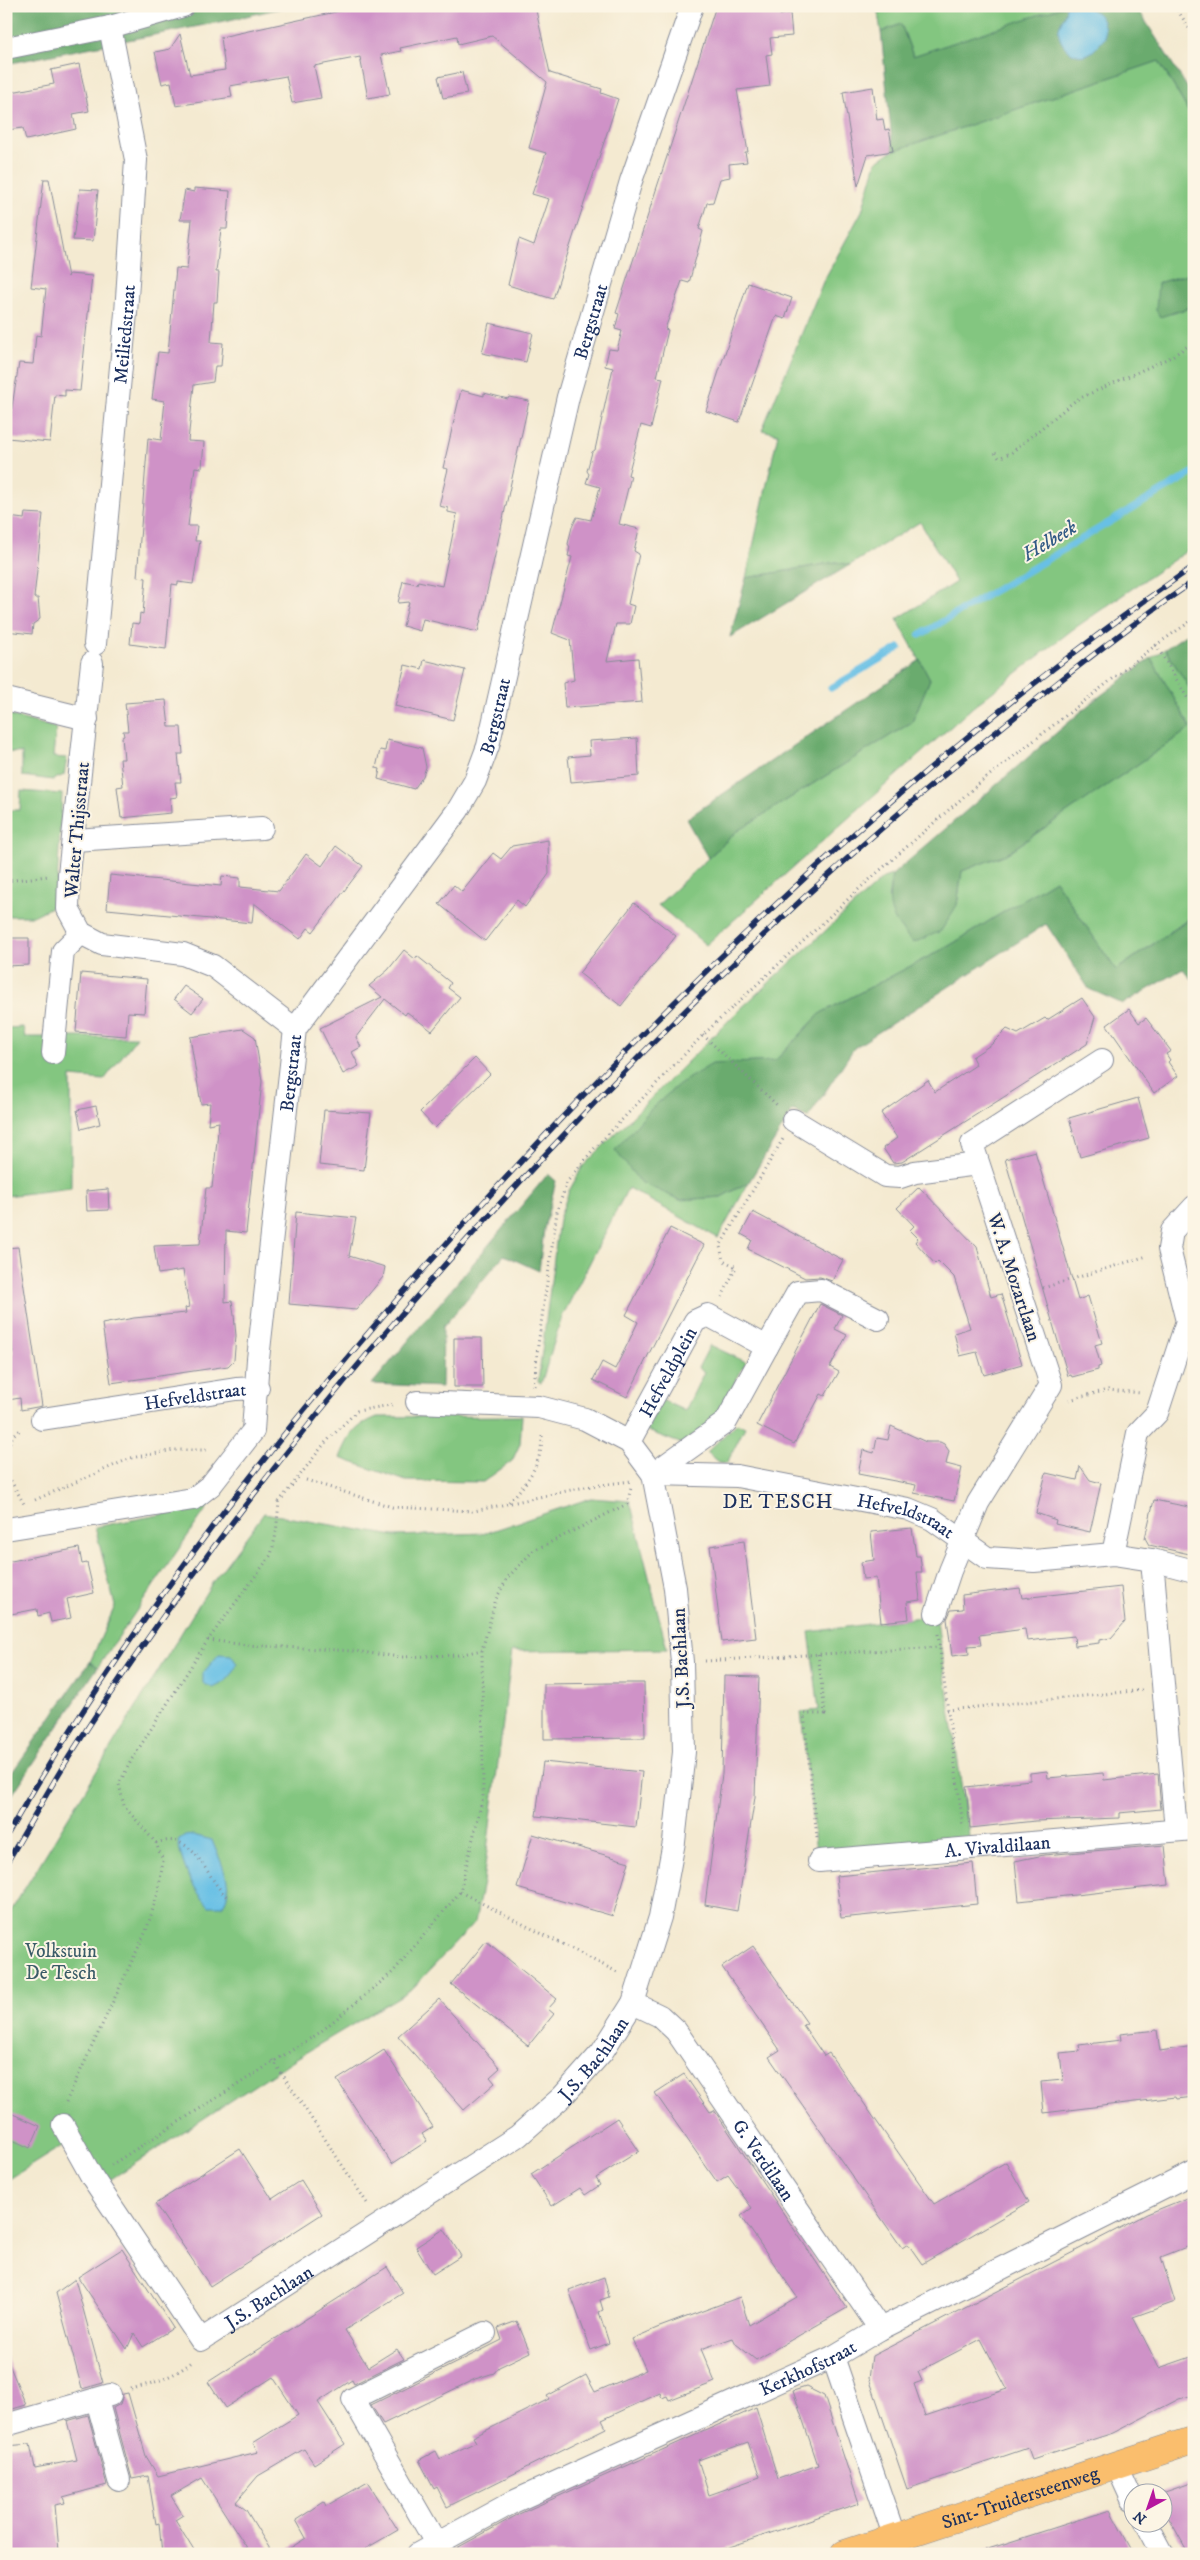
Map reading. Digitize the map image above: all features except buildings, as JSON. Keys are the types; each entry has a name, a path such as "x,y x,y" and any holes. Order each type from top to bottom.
{"main road":[{"name":"Sint-Truidersteenweg","path":"845,2554 1194,2440"}],"street":[{"path":"6,48 110,27 183,6"},
{"name":"Bergstraat","path":"258,1388 259,1349 295,1029 458,810 476,781 488,746 568,397 631,181 692,6"},
{"name":"Meiliedstraat","path":"93,653 126,313 136,160 110,27"},
{"name":"Walter Thijsstraat","path":"81,933 68,909 69,874 93,653"},
{"path":"6,699 87,719"},
{"path":"74,840 262,828"},
{"path":"53,1054 63,951 81,933 102,944 183,954 213,966 295,1029"},
{"name":"W. A. Mozartlaan","path":"964,1543 978,1504 1051,1385 972,1144 1102,1060"},
{"path":"793,1120 885,1176 900,1177 915,1172 978,1164"},
{"path":"1113,1554 1138,1433 1157,1413 1162,1394 1190,1320 1169,1249 1172,1231 1191,1210"},
{"path":"417,1402 539,1407 585,1420 629,1442 653,1474 726,1422 798,1292 821,1290 878,1320"},
{"name":"Hefveldplein","path":"629,1442 695,1321 708,1315 767,1347"},
{"name":"Hefveldstraat","path":"6,1529 193,1499 211,1485 253,1431 258,1388 236,1389 42,1419"},
{"name":"Hefveldstraat","path":"653,1474 737,1476 908,1509 932,1520 988,1558 1034,1561 1113,1554 1152,1560 1194,1571"},
{"name":"J.S. Bachlaan","path":"201,2340 518,2136 562,2097 602,2052 637,1994 660,1917 674,1842 684,1752 682,1662 675,1588 653,1474"},
{"name":"Hefveldstraat","path":"936,1612 950,1571 964,1543"},
{"name":"A. Vivaldilaan","path":"819,1861 1185,1830 1163,1688 1152,1560"},
{"name":"G. Verdilaan","path":"637,1994 676,2031 880,2329"},
{"path":"63,2125 92,2177 201,2340"},
{"name":"Kerkhofstraat","path":"427,2548 513,2502 833,2357 880,2329 1194,2172"},
{"path":"427,2548 352,2399 485,2333"},
{"path":"833,2357 895,2538"},
{"path":"6,2425 104,2397 119,2480"},
{"path":"1117,2466 1124,2482"},
{"path":"1151,2532 1163,2554"}],"path":[{"path":"1175,6 1194,36"},
{"path":"995,453 999,458 1012,452 1076,400 1171,357 1194,342"},
{"path":"509,1502 532,1476 537,1466 542,1439 539,1407 534,1386 557,1212 567,1182 592,1151 703,1035 860,888 977,786 1156,645 1194,619"},
{"path":"1156,645 1194,708"},
{"path":"6,880 69,874"},
{"path":"703,1035 793,1120 720,1246 723,1260 736,1267 717,1308 708,1315"},
{"path":"1021,1294 1169,1249"},
{"path":"1035,1409 1108,1390 1162,1394"},
{"path":"63,2125 66,2098 146,1931 155,1902 163,1861 156,1843 124,1806 119,1784 132,1759 208,1640 271,1555 276,1534 278,1502 325,1443 357,1411 384,1405 417,1402"},
{"path":"6,1452 14,1435 29,1423 42,1419"},
{"path":"15,1506 24,1504 131,1458 192,1448 216,1451"},
{"path":"6,1472 24,1504"},
{"path":"92,2177 273,2060 319,2033 393,1972 460,1892 483,1797 482,1650 496,1599 508,1577 533,1551 627,1504 633,1480 586,1486 474,1511 412,1510 392,1507 306,1480"},
{"path":"936,1612 966,1849"},
{"path":"208,1640 246,1645 354,1651 400,1657 458,1655 482,1650"},
{"path":"682,1662 939,1647"},
{"path":"818,1653 825,1714 804,1714 819,1861"},
{"path":"947,1710 1163,1688"},
{"path":"156,1843 169,1838 178,1841 196,1854 217,1886 229,1898"},
{"path":"460,1892 637,1994"},
{"path":"273,2060 381,2224"},
{"path":"104,2397 164,2380 182,2371 195,2359 201,2340"}],"green space":[{"path":"21,6 290,6 225,21 6,64 6,10"},
{"path":"877,6 1065,7 913,56 901,24 881,32"},
{"path":"1065,6 1136,6 1194,98 1194,121 1159,61 893,151 881,32 901,24 913,56"},
{"path":"1159,61 1194,121 1194,272 1158,283 1171,314 1194,306 1194,546 1072,630 973,707 706,945 658,905 737,831 912,722 930,679 897,619 956,582 920,522 850,565 836,562 746,578 778,434 762,430 823,282 862,211 876,162 892,151"},
{"path":"1194,272 1194,306 1160,317 1156,310 1158,283"},
{"path":"836,562 850,565 730,637 746,578"},
{"path":"1194,629 1194,695 1165,649"},
{"path":"1165,649 1194,695 1194,915 1116,970 1055,880 949,946 821,1013 775,1061 749,1063 680,1200 721,1197 749,1182 718,1238 628,1188 562,1317 541,1384 538,1382 559,1219 569,1191 583,1166 737,1012 883,878 892,875 888,899 957,905 962,871 1006,854 1191,728 1151,658"},
{"path":"1151,658 1191,728 1006,854 962,871 957,905 941,931 913,943 899,926 892,912 890,887 892,875 1092,702"},
{"path":"920,660 930,679 912,722 737,831 708,858 686,819"},
{"path":"6,712 15,717 56,728 53,757 67,758 64,775 53,780 22,776 22,753 6,752"},
{"path":"21,791 62,794 56,905 33,916 6,916 6,810 20,810"},
{"path":"1055,880 1116,970 1194,916 1194,982 1183,969 1123,1004 1089,989 1046,924 854,1048 808,1118 793,1110 749,1182 721,1197 680,1200 640,1182 615,1150 651,1109 679,1084 712,1064 775,1061 821,1013 949,946"},
{"path":"23,1027 25,1037 137,1037 104,1080 71,1077 71,1188 6,1196 6,1028"},
{"path":"548,1174 556,1181 544,1229 539,1271 504,1255 443,1327 442,1387 372,1384"},
{"path":"710,1345 746,1362 716,1417 682,1444 645,1430 660,1399 685,1411 704,1372 698,1368"},
{"path":"522,1416 520,1444 512,1461 483,1482 406,1481 340,1458 346,1443 354,1432 363,1424 377,1417"},
{"path":"737,1423 745,1427 727,1463 719,1462 707,1452"},
{"name":"Volkstuin De Tesch","path":"591,1498 630,1501 667,1649 512,1651 483,1882 475,1922 412,1989 295,2059 108,2181 65,2144 6,2181 6,1919 212,1583 264,1513 394,1536 486,1533"},
{"path":"213,1499 98,1667 90,1662 115,1606 95,1527 180,1511"},
{"path":"936,1615 970,1843 816,1853 801,1712 819,1710 809,1632"},
{"path":"90,1662 98,1667 6,1804 6,1781"}],"water":[{"path":"1066,6 1089,9 1095,12 1103,21 1105,38 1095,49 1083,56 1072,53 1063,45 1060,39 1059,28"},
{"path":"219,1654 231,1655 237,1664 228,1679 213,1688 203,1683 203,1673"},
{"path":"193,1835 212,1840 227,1882 228,1891 222,1906 209,1906 198,1892 185,1868 178,1841 185,1836"}],"waterway":[{"name":"Helbeek","path":"920,635 1194,472"},
{"name":"Helbeek","path":"831,688 899,648"}],"railway":[{"path":"6,1837 57,1752 111,1669 167,1588 226,1508 287,1430 415,1279 563,1117 731,947 819,865 909,786 1001,709 1096,636 1194,566"},
{"path":"6,1864 69,1757 127,1668 188,1582 252,1497 386,1332 527,1174 646,1049 741,956 838,866 939,779 1040,697 1194,581"}],"district":[{"name":"DE TESCH","path":"778,1501"}]}
